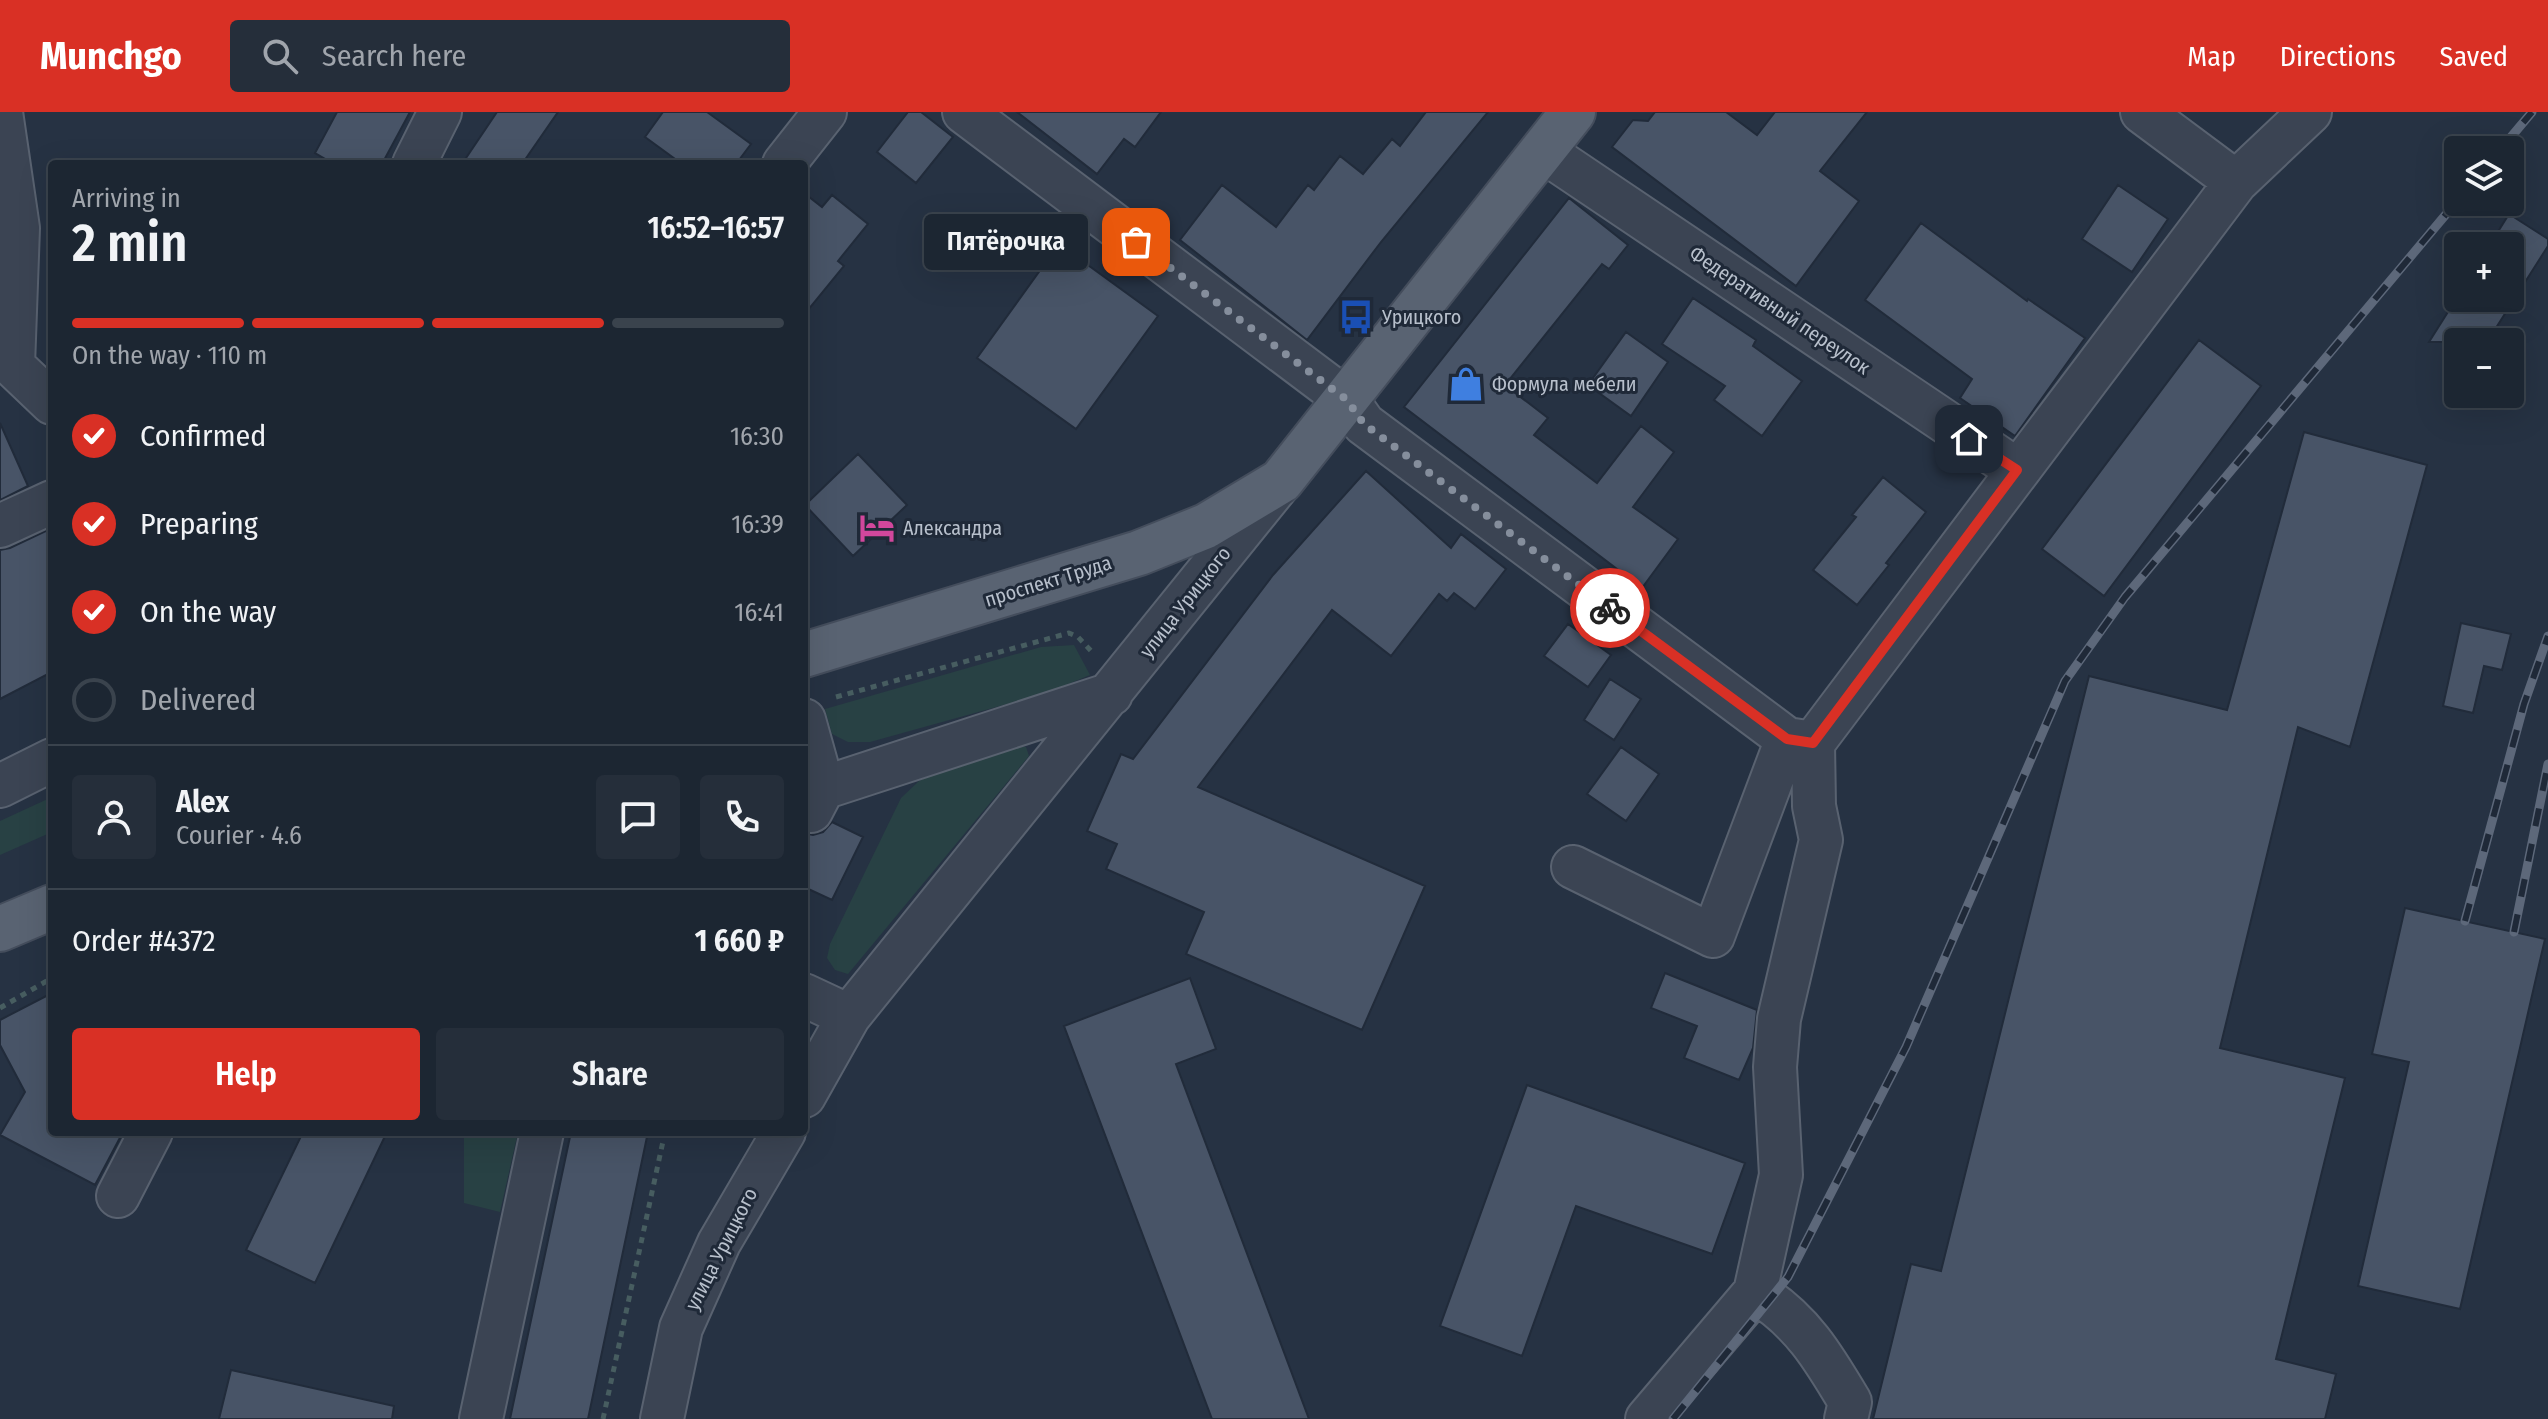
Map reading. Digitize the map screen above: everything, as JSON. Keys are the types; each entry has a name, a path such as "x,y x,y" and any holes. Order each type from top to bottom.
{"main road":[{"name":"улица Урицкого","path":"1281,481 1573,112"},
{"name":"проспект Труда","path":"808,654 1139,553 1206,526 1281,481"},
{"path":"0,929 48,909"}],"street":[{"path":"1,112 18,228 13,366 48,399"},
{"path":"416,160 440,112"},
{"path":"787,160 825,112"},
{"path":"964,112 1347,400 1364,424 1808,738 1814,806 1821,840 1779,1019 1775,1067 1781,1175 1755,1292 1647,1419"},
{"path":"2142,112 2236,182"},
{"path":"1573,867 1713,936 1808,738 2236,182 2310,112"},
{"name":"Федеративный переулок","path":"1543,151 2017,470"},
{"name":"улица Урицкого","path":"808,1089 849,1016 1106,679 1281,481"},
{"path":"0,526 48,504"},
{"path":"819,709 817,800 1106,679"},
{"path":"0,786 48,762"},
{"path":"808,997 849,1016"},
{"path":"118,1196 149,1136"},
{"path":"481,1419 541,1136"},
{"name":"улица Урицкого","path":"662,1419 681,1328 719,1243 782,1136"},
{"path":"1755,1292 1769,1300 1816,1344 1850,1402 1846,1419"}],"path":[{"path":"819,709 1069,633 1078,637 1106,679"},
{"path":"0,1008 48,980"},
{"path":"603,1419 664,1136"}],"green space":[{"path":"1074,645 1090,675 1047,693 870,742 848,742 832,734 825,709 1041,647"},
{"path":"1014,747 1026,747 1029,756 848,974 835,970 827,958 830,944 901,798 919,781 937,772"},
{"path":"48,799 48,834 0,855 0,821"},
{"path":"464,1136 517,1136 500,1212 464,1203"}],"building":[{"path":"337,112 410,112 384,160 327,160 315,153"},
{"path":"497,112 558,112 525,160 465,160"},
{"path":"663,112 707,112 751,144 739,160 677,160 645,137"},
{"path":"908,112 921,112 953,137 916,183 877,152"},
{"path":"1017,112 1161,112 1135,147 1124,139 1097,174"},
{"path":"1426,112 1488,112 1381,242 1307,340 1180,240 1222,185 1276,227 1308,185 1314,190 1340,156 1363,174 1392,139 1400,146"},
{"path":"1655,112 1726,112 1757,135 1775,112 1867,112 1820,171 1859,201 1796,286 1612,147 1633,120 1648,121"},
{"path":"2118,185 2168,219 2132,272 2082,239"},
{"path":"832,195 868,224 838,261 844,266 808,310 808,196 822,207"},
{"path":"1569,198 1628,245 1609,269 1602,264 1505,385 1548,418 1534,435 1597,483 1641,426 1674,452 1633,507 1678,539 1642,588 1404,407"},
{"path":"2508,216 2512,216 2548,239 2548,246 2524,284 2524,232 2498,232"},
{"path":"1921,223 2027,301 2085,338 2015,436 1960,398 1972,379 1865,300"},
{"path":"1059,244 1158,316 1076,429 977,358"},
{"path":"1693,298 1756,340 1753,346 1802,381 1762,436 1714,400 1725,386 1662,344"},
{"path":"2448,312 2506,312 2496,328 2444,328 2444,342 2429,342"},
{"path":"1626,332 1668,362 1631,416 1588,385"},
{"path":"2199,340 2261,386 2104,596 2042,549"},
{"path":"0,423 28,486 0,500"},
{"path":"2304,432 2427,465 2350,747 2298,727 2220,1048 2345,1078 2276,1359 2336,1374 2325,1419 1873,1419 1911,1264 1941,1271 2089,676 2227,710"},
{"path":"858,454 907,505 853,556 808,508 808,502"},
{"path":"1366,471 1451,548 1461,534 1506,569 1475,609 1454,593 1447,601 1439,594 1391,656 1332,610 1198,787 1425,886 1362,1030 1186,954 1204,912 1106,869 1117,844 1087,831 1121,754 1133,759 1273,575"},
{"path":"1883,477 1926,512 1857,605 1813,570 1856,517 1852,515"},
{"path":"48,530 48,674 0,699 0,550"},
{"path":"2461,623 2511,634 2502,670 2484,666 2473,713 2443,706"},
{"path":"1568,624 1611,655 1588,687 1544,656"},
{"path":"1610,679 1641,699 1614,740 1584,720"},
{"path":"1621,747 1659,774 1626,821 1587,794"},
{"path":"832,822 863,837 832,900 808,889 808,834 823,832"},
{"path":"2405,908 2545,939 2460,1309 2358,1286 2409,1062 2372,1054"},
{"path":"1665,973 1757,1010 1753,1048 1739,1080 1684,1058 1697,1026 1651,1008"},
{"path":"1190,978 1216,1049 1176,1064 1309,1419 1212,1419 1064,1026"},
{"path":"48,995 48,1136 121,1136 95,1185 0,1135 25,1092 0,1045 0,1020"},
{"path":"1527,1085 1745,1163 1712,1254 1576,1206 1522,1356 1440,1326"},
{"path":"301,1136 385,1136 315,1283 246,1250"},
{"path":"570,1136 647,1136 588,1419 510,1419"},
{"path":"231,1370 394,1406 392,1419 219,1419"}],"railway":[{"path":"2512,136 2532,112"},
{"path":"1673,1419 1788,1277 1906,1047 2065,681 2125,597 2445,216"},
{"path":"2465,921 2524,704 2548,636"},
{"path":"2514,932 2548,764"}],"way so far":[{"path":"1136,242 1347,400 1364,424 1610,608"}],"place":[{"name":"Пятёрочка","path":"1136,242"},
{"name":"Урицкого","path":"1356,317"},
{"name":"Формула мебели","path":"1466,384"},
{"name":"Александра","path":"877,528"}],"route":[{"path":"1610,608 1787,739 1813,743 2017,470 1969,439"}]}
